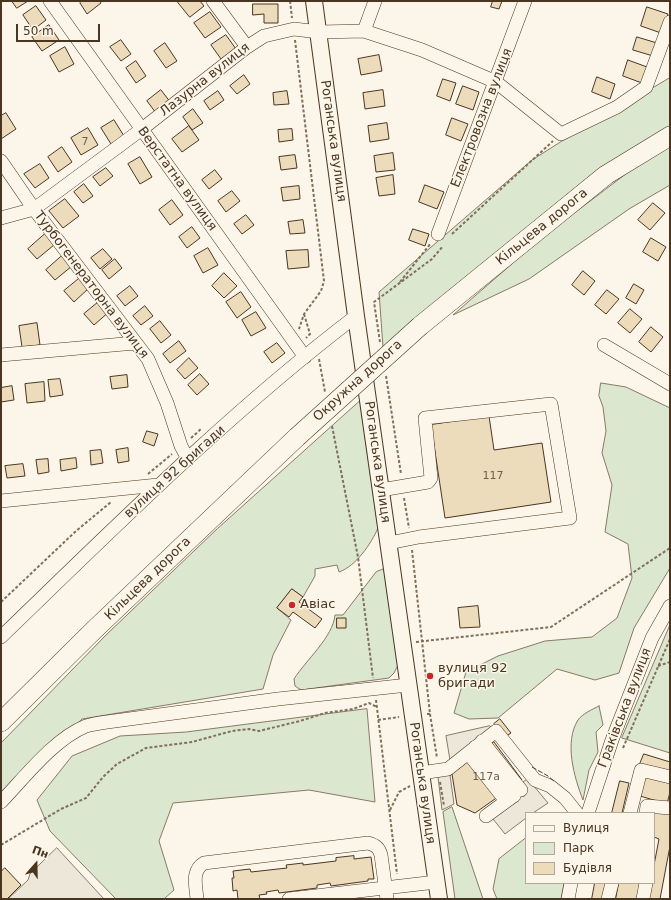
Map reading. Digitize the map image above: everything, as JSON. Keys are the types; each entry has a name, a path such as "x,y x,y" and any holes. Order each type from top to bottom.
{"highway":[{"name":"Кільцева дорога","path":"420,326 606,175 670,136"},
{"name":"Окружна дорога","path":"297,437 420,326"},
{"name":"Кільцева дорога","path":"1,722 94,630 297,437"}],"main road":[{"name":"Роганська вулиця","path":"314,1 356,316 438,899"}],"street":[{"name":"Верстатна вулиця","path":"50,1 304,357"},
{"path":"213,1 247,47"},
{"path":"364,31 375,1"},
{"name":"Електровозна вулиця","path":"445,237 496,82 525,1"},
{"path":"561,134 617,107 646,87 670,22"},
{"name":"Лазурна вулиця","path":"1,218 34,209 142,129 247,47 264,36 294,29 319,32 364,31 422,50 496,82 561,134"},
{"name":"Турбогенераторна вулиця","path":"1,161 34,209 148,359 158,380 178,439 188,459"},
{"name":"вулиця 92 бригади","path":"1,637 158,485 304,357 356,316"},
{"path":"1,355 136,343"},
{"path":"604,345 670,384"},
{"path":"381,490 428,482 431,478 425,418 550,404 570,518 388,543"},
{"path":"1,501 158,485"},
{"name":"Граківська вулиця","path":"588,812 612,740 650,645 670,606"},
{"path":"1,802 41,759 64,740 86,726 278,699 408,684"},
{"path":"421,776 448,769 496,730 535,780 550,786 565,798 576,812"},
{"path":"475,747 514,796"},
{"path":"475,747 514,796"},
{"path":"630,812 641,770 670,777"},
{"path":"486,816 535,780"},
{"path":"646,812 646,806 670,808"},
{"path":"197,899 195,875 199,866 204,863 368,843 374,844 379,848 387,899"},
{"path":"289,899 436,882"},
{"path":"568,899 571,884"},
{"path":"608,899 612,884"},
{"path":"644,899 646,884"}],"path":[{"path":"290,1 324,281 321,291 304,314 310,334 296,346"},
{"path":"398,285 445,237 561,134"},
{"path":"381,348 374,302 432,260 445,237"},
{"path":"318,358 326,397"},
{"path":"385,371 411,539 430,714 426,714"},
{"path":"331,420 358,557 374,681"},
{"path":"421,641 551,627 670,548"},
{"path":"622,751 670,639"},
{"path":"658,666 670,662"},
{"path":"375,697 398,879"},
{"path":"1,845 60,809 86,798 103,777 117,764 146,748 192,742 232,730 249,729 259,731 325,713 353,709 369,703 377,707"},
{"path":"378,720 399,718"},
{"path":"390,811 399,792 421,776"}],"green space":[{"path":"670,78 670,127 598,169 383,347 379,292 532,160"},
{"path":"670,147 670,185 629,209 529,279 453,315 544,236 631,170"},
{"path":"601,383 626,387 670,408 670,568 634,628 619,673 595,680 557,669 498,718 469,719 454,713 466,672 498,656 545,641 592,637 617,618 632,578 628,544 605,532 612,485 602,453 606,431 603,407 599,396"},
{"path":"360,401 378,528 362,554 351,565 339,572 337,565 315,569 315,576 303,597 292,589 277,608 291,620 273,655 263,689 82,719 1,797 1,743 106,635 217,529"},
{"path":"384,569 398,665 394,673 389,678 301,690 295,686 294,679 324,640 333,623 335,615 343,615 376,572"},
{"path":"670,625 670,753 622,738"},
{"path":"599,706 603,725 596,732 598,752 589,770 583,800 576,781 572,760 572,739 578,720"},
{"path":"367,709 375,802 309,790 173,803 159,841 174,890 164,899 116,899 50,831 37,800 72,756 120,736 186,732"},
{"path":"452,807 483,899 455,899 443,812"},
{"path":"525,839 525,884 564,884 561,899 497,899 493,889 499,859"}],"shaded area":[{"path":"490,726 498,736 452,772 446,736"},
{"path":"450,775 454,804 442,810 438,777"},
{"path":"528,779 548,803 534,812 525,812 525,819 505,834 485,809"},
{"path":"57,848 104,899 8,899 28,880 30,874"}],"building":[{"path":"12,1 28,1 17,8"},
{"path":"82,1 100,1 101,3 87,14 80,3"},
{"path":"177,1 200,1 204,6 190,17"},
{"path":"493,1 502,1 499,9 491,7"},
{"path":"253,4 278,4 278,23 264,23 264,14 253,15"},
{"path":"36,6 46,20 33,30 23,15"},
{"path":"647,7 668,14 661,33 641,26"},
{"path":"210,12 221,27 205,38 194,23"},
{"path":"49,25 59,40 42,51 32,37"},
{"path":"226,35 236,49 221,59 211,45"},
{"path":"637,37 657,43 653,56 633,50"},
{"path":"121,40 131,54 121,61 110,47"},
{"path":"165,43 177,61 166,68 154,51"},
{"path":"65,47 74,64 59,72 50,56"},
{"path":"379,55 382,71 361,75 358,59"},
{"path":"628,60 647,67 642,83 623,76"},
{"path":"136,61 146,76 136,83 126,68"},
{"path":"244,75 250,84 237,94 230,86"},
{"path":"597,77 615,84 610,99 592,92"},
{"path":"443,79 456,83 450,101 437,96"},
{"path":"463,86 479,92 473,110 456,104"},
{"path":"161,90 171,103 156,113 147,101"},
{"path":"383,90 385,106 365,109 363,93"},
{"path":"218,91 224,100 210,110 204,101"},
{"path":"287,91 289,104 274,105 273,93"},
{"path":"193,109 203,123 192,130 183,117"},
{"path":"6,113 16,129 1,139 1,116"},
{"path":"452,118 468,124 461,141 446,135"},
{"path":"114,120 124,136 111,144 101,128"},
{"path":"387,123 389,139 370,142 368,126"},
{"path":"189,126 199,140 182,152 172,139"},
{"path":"88,128 98,145 81,155 71,138"},
{"path":"292,129 293,140 279,142 278,130"},
{"path":"62,147 72,162 58,172 48,157"},
{"path":"393,153 395,170 376,172 374,156"},
{"path":"295,155 297,168 281,170 279,157"},
{"path":"140,157 152,177 140,184 128,164"},
{"path":"40,164 49,178 35,188 24,174"},
{"path":"106,168 113,176 100,186 93,177"},
{"path":"215,170 222,179 209,189 202,180"},
{"path":"393,175 395,194 379,196 376,178"},
{"path":"84,184 93,196 83,203 74,192"},
{"path":"425,185 444,192 437,209 419,202"},
{"path":"299,186 300,199 283,201 281,188"},
{"path":"232,191 240,201 226,212 218,201"},
{"path":"65,199 79,216 63,228 49,211"},
{"path":"172,200 183,215 170,225 159,210"},
{"path":"653,203 665,213 650,230 638,220"},
{"path":"246,215 254,225 242,234 234,224"},
{"path":"303,220 305,233 290,234 288,222"},
{"path":"192,227 200,238 187,248 179,237"},
{"path":"413,229 429,234 425,246 409,240"},
{"path":"45,234 54,245 37,259 28,249"},
{"path":"651,238 666,247 658,261 643,252"},
{"path":"208,248 218,265 203,273 194,256"},
{"path":"103,249 112,259 100,269 91,258"},
{"path":"308,250 309,267 288,269 286,251"},
{"path":"63,255 72,266 55,280 46,270"},
{"path":"115,259 122,268 109,279 102,270"},
{"path":"583,271 595,281 584,295 572,285"},
{"path":"224,273 237,286 224,298 212,286"},
{"path":"81,277 90,287 74,302 64,291"},
{"path":"634,284 644,290 636,304 626,298"},
{"path":"130,286 138,296 125,306 117,296"},
{"path":"607,290 619,299 606,314 595,305"},
{"path":"241,292 251,307 237,318 226,302"},
{"path":"101,300 110,311 94,325 84,314"},
{"path":"145,306 153,316 141,325 133,316"},
{"path":"630,309 642,319 630,333 618,323"},
{"path":"256,312 266,328 251,336 242,320"},
{"path":"160,321 171,335 161,343 150,329"},
{"path":"37,323 40,345 22,347 19,326"},
{"path":"651,327 663,337 651,352 639,342"},
{"path":"179,341 186,351 170,363 163,354"},
{"path":"277,343 285,353 272,363 264,352"},
{"path":"189,358 198,368 185,379 177,370"},
{"path":"200,374 209,384 197,395 188,385"},
{"path":"127,375 128,387 112,389 110,377"},
{"path":"60,379 63,395 50,397 48,380"},
{"path":"44,382 45,401 27,403 25,384"},
{"path":"12,386 14,400 1,402 1,388"},
{"path":"489,416 494,450 542,443 551,502 445,518 431,425"},
{"path":"147,431 158,434 154,446 143,442"},
{"path":"128,448 129,461 118,463 116,450"},
{"path":"101,450 103,463 91,465 90,451"},
{"path":"76,458 77,468 61,471 60,460"},
{"path":"48,459 49,472 38,474 36,460"},
{"path":"23,464 25,476 7,478 5,466"},
{"name":"Авіас","path":"292,589 303,597 299,602 322,619 315,628 293,612 289,617 277,608"},
{"path":"478,606 480,627 460,628 458,608"},
{"path":"337,618 346,618 346,628 337,628"},
{"path":"500,719 511,733 505,737 494,724"},
{"path":"494,742 522,780 475,813 457,805 452,774"},
{"path":"644,754 670,762 670,773 640,764"},
{"path":"646,776 670,782 670,792 667,804 640,796"},
{"path":"620,781 629,783 622,812 612,812"},
{"path":"654,812 670,814 670,846 660,899 648,899 651,884 655,884 655,860 659,839 655,837"},
{"path":"354,856 354,859 371,857 374,879 331,886 330,883 317,885 317,888 279,893 278,890 266,892 267,894 259,895 260,899 238,899 237,890 233,891 233,871 250,869 251,872 287,868 286,865 303,863 303,865 336,861 336,858"},
{"path":"5,868 21,885 7,899 1,899 1,872"},
{"path":"595,884 607,884 604,899 592,899"},
{"path":"619,884 640,884 638,899 616,899"}],"fence":[{"path":"532,767 548,776 555,782"}],"place":[{"name":"Авіас","path":"292,605"},
{"name":"вулиця 92 бригади","path":"430,676"}]}
